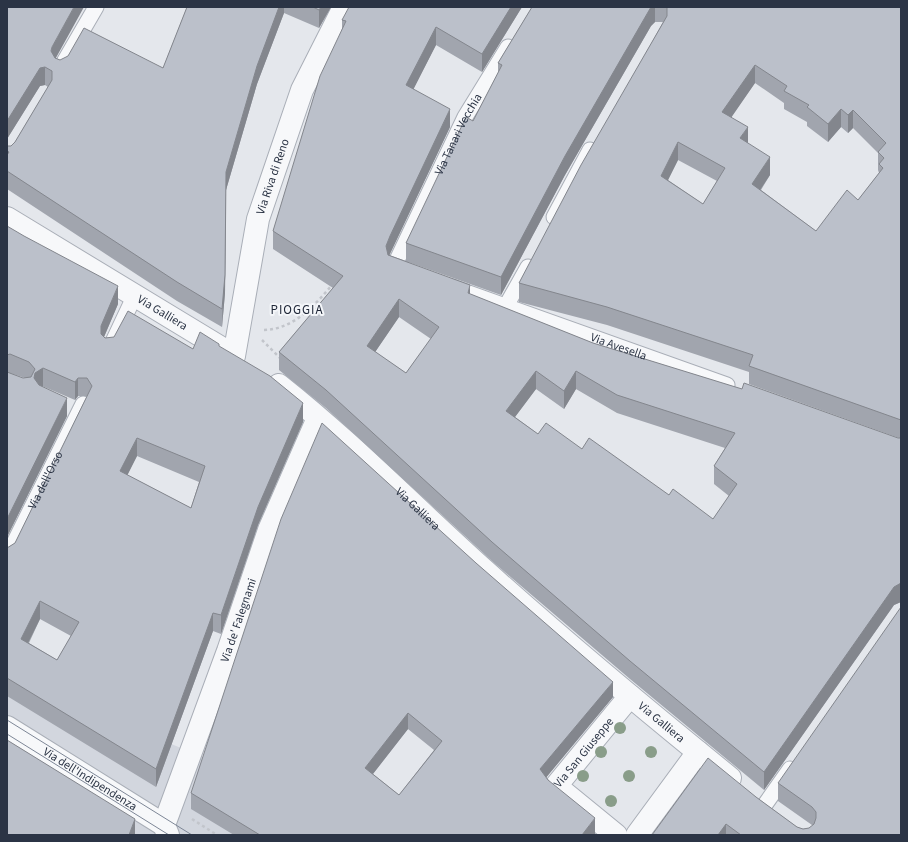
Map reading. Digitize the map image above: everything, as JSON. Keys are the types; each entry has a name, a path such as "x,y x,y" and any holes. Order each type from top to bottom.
{"street":[{"name":"Via Riva di Reno","path":"250,366 258,219 302,90 344,7"},
{"name":"Via Galliera","path":"7,218 250,366 294,397 484,570 630,696 773,812"},
{"name":"Via de' Falegnami","path":"168,822 269,530 318,418"},
{"name":"Via San Giuseppe","path":"616,835 556,786 630,696"},
{"name":"Via dell'Indipendenza","path":"7,727 168,822"},
{"path":"640,832 698,752"}],"lane":[{"path":"60,69 96,7"},
{"name":"Via Tanari Vecchia","path":"417,275 395,267 398,258 465,117 517,33"},
{"path":"546,232 596,139"},
{"path":"506,306 536,252"},
{"name":"Via Avesella","path":"440,283 743,391"},
{"path":"109,348 135,295"},
{"name":"Via dell'Orso","path":"7,557 81,408 65,406"},
{"path":"773,812 797,760"}],"path":[{"path":"261,330 285,325 299,318 313,307 336,279"},
{"path":"258,336 285,363"},
{"path":"168,822 217,835"}],"shaded area":[{"path":"7,659 116,721 229,768 296,835 44,835 7,812"}],"building":[{"path":"7,7 74,7 52,47 51,51 55,58 60,60 68,56 84,28 163,68 187,7 279,7 257,66 226,172 225,275 222,309 177,282 7,171 7,155 9,152 7,151 7,146 11,146 15,142 52,80 52,71 45,67 40,68 7,121"},
{"path":"313,7 321,7 319,10"},
{"path":"349,7 511,7 482,54 436,27 406,85 450,109 390,236 386,246 388,255 470,285 468,293 593,343 742,389 744,383 901,438 901,583 894,587 764,772 630,661 492,542 326,390 279,352 343,276 273,231 320,76 346,21 342,20","holes":["399,299 439,327 406,373 367,346","536,371 564,391 576,371 617,395 735,433 714,466 737,484 713,519 673,489 669,495 589,438 582,449 546,423 538,434 506,411"]},
{"path":"532,7 651,7 565,156 501,277 406,243 466,117 473,121 502,65 498,63"},
{"path":"666,7 901,7 901,420 749,366 753,355 607,307 519,283 581,165 667,16","holes":["755,65 787,86 784,91 809,105 807,107 828,124 841,109 848,115 853,110 886,143 878,152 884,158 879,164 883,168 858,200 847,190 816,231 752,184 770,157 740,138 748,127 722,112","678,142 725,168 703,204 661,176"]},
{"path":"7,226 118,286 101,326 101,334 105,338 114,337 128,311 193,349 200,332 219,344 219,346 270,376 303,403 258,507 221,615 213,613 156,769 7,678 7,548 15,543 92,386 87,378 78,378 75,382 43,368 35,373 34,378 39,385 67,398 7,519 7,372 23,378 31,377 35,369 29,362 10,354 7,355","holes":["137,438 205,466 191,508 120,471","40,601 79,622 57,660 21,639"]},
{"path":"322,423 476,563 613,682 540,769 548,780 595,818 582,835 260,835 191,793 281,519","holes":["408,713 442,741 399,795 365,768"]},
{"path":"901,607 901,835 741,835 726,824 718,835 652,835 708,758 756,797 797,827 803,829 809,828 814,824 816,812 812,807 778,783"},
{"path":"7,740 135,819 129,835 7,835"}],"tram line":[{"path":"7,720 192,835"},
{"path":"7,734 169,835"}],"district":[{"name":"PIOGGIA","path":"297,309"}]}
